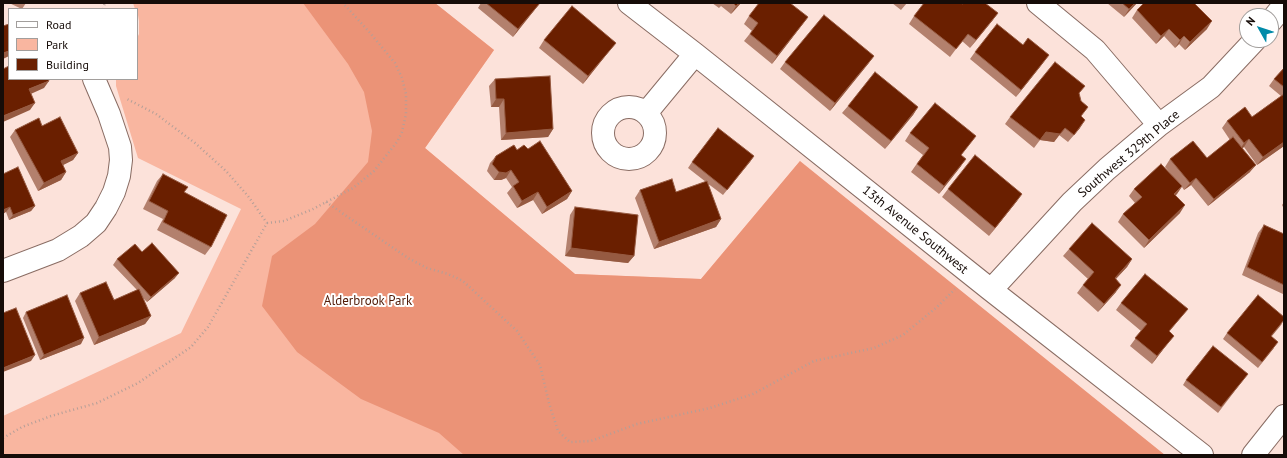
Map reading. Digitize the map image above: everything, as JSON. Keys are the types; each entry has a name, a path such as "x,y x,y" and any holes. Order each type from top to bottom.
{"street":[{"name":"13th Avenue Southwest","path":"629,3 970,274 1202,455"},
{"path":"1038,3 1095,50 1159,125"},
{"name":"Southwest 329th Place","path":"991,290 1072,202 1107,168 1159,125 1211,87 1248,48"},
{"path":"646,112 695,54"},
{"path":"3,271 58,250 81,236 96,223 114,192 119,176 120,147 109,114 94,80"},
{"path":"1253,455 1284,416"}],"path":[{"path":"267,223 284,221 353,188 374,170 397,142 402,132 406,114 406,94 402,78 394,63 371,34 343,3"},
{"path":"126,98 156,114 195,143 226,171 248,196 267,223"},
{"path":"326,202 408,258 427,268 448,274 463,281 517,331 540,366 549,403 558,431 570,442 591,441 637,424 710,408 753,394 814,361 874,348 903,335 937,307 970,274"},
{"path":"3,438 22,427 51,416 104,400 138,383 191,347 208,327 267,223"}],"green space":[{"name":"Alderbrook Park","path":"133,3 435,3 494,50 425,148 575,274 701,279 800,161 856,455 3,455 3,416 181,333 241,209 138,158 116,86 116,80 138,80 139,21 138,8 135,8"},
{"name":"Alderbrook Park","path":"303,3 435,3 494,50 425,148 575,274 701,279 800,161 1165,455 464,455 439,433 361,399 297,352 262,306 272,256 315,224 368,162 372,131 364,92 348,64"}],"building":[{"path":"486,3 540,3 518,29"},
{"path":"759,3 790,3 808,17 777,56 750,34 758,23 749,16"},
{"path":"924,3 985,3 998,13 976,40 968,34 956,49 914,16"},
{"path":"1122,3 1135,3 1129,9"},
{"path":"1144,3 1194,3 1212,21 1190,42 1184,36 1180,40 1169,29 1161,36 1137,10"},
{"path":"572,6 616,43 588,76 544,40"},
{"path":"824,15 874,56 835,103 785,62"},
{"path":"8,24 8,51 3,53 3,26"},
{"path":"997,24 1023,45 1028,38 1049,55 1021,90 975,52"},
{"path":"1055,62 1085,86 1079,93 1081,101 1088,107 1081,116 1085,120 1074,135 1065,128 1060,134 1046,132 1040,140 1010,117"},
{"path":"8,66 8,80 49,81 29,89 35,103 3,116 3,69"},
{"path":"1284,68 1284,87 1274,79"},
{"path":"875,72 918,107 891,141 848,106"},
{"path":"550,76 553,129 506,133 504,99 496,99 495,79"},
{"path":"1284,94 1284,142 1263,157 1249,139 1244,143 1227,121 1245,107 1252,117"},
{"path":"935,103 976,136 961,155 966,159 944,186 917,164 929,148 910,133"},
{"path":"60,117 78,153 61,161 66,172 44,183 15,130 39,118 42,126"},
{"path":"718,128 754,156 727,190 692,162"},
{"path":"1233,137 1256,165 1214,199 1196,178 1190,183 1170,159 1193,141 1207,158"},
{"path":"540,141 572,191 547,207 538,192 522,201 513,186 519,182 511,170 506,173 499,172 492,164 496,156 514,145 517,150 524,145 528,149"},
{"path":"975,155 1022,194 995,228 948,189"},
{"path":"1161,164 1182,186 1174,194 1185,205 1149,240 1123,214 1142,197 1134,189"},
{"path":"18,167 35,206 13,215 10,207 3,210 3,174"},
{"path":"163,174 188,187 184,192 227,215 211,247 163,222 168,211 149,201"},
{"path":"672,179 676,192 707,181 721,219 659,242 640,190"},
{"path":"575,207 638,215 634,256 571,248"},
{"path":"1092,223 1132,259 1115,278 1121,285 1104,304 1083,285 1094,272 1069,249"},
{"path":"1264,225 1284,234 1284,285 1247,267"},
{"path":"152,243 179,273 151,297 117,259 135,244 142,252"},
{"path":"1145,274 1188,309 1169,331 1174,336 1157,356 1135,338 1147,324 1121,303"},
{"path":"106,282 114,300 139,289 151,316 99,337 80,293"},
{"path":"67,295 84,338 44,355 26,312"},
{"path":"1258,295 1284,317 1284,320 1271,336 1278,342 1262,362 1227,333"},
{"path":"16,308 35,355 3,368 3,313"},
{"path":"1213,346 1248,374 1221,407 1186,380"}]}
